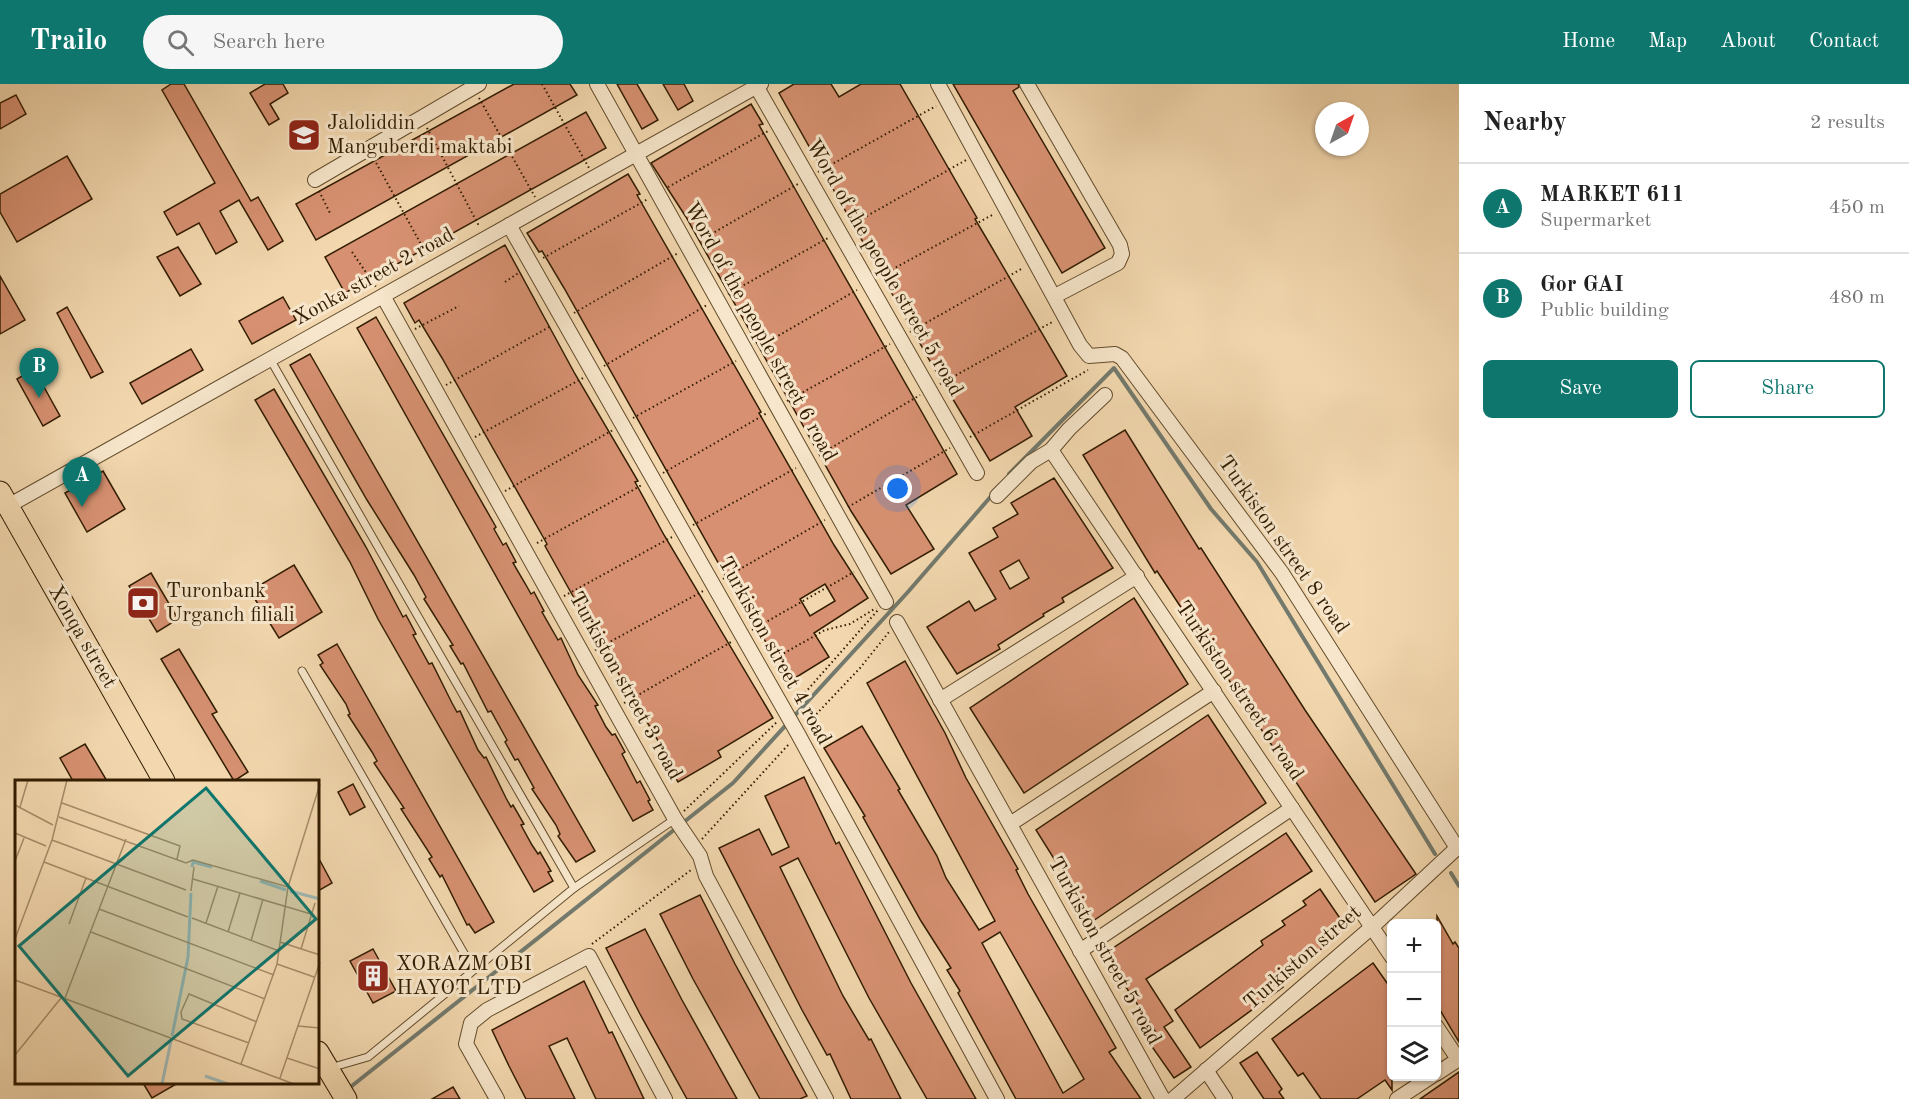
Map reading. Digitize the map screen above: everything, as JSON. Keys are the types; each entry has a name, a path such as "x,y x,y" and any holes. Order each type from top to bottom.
{"main road":[{"name":"Xonqa street","path":"4,499 163,780"},
{"path":"323,1060 346,1099"}],"street":[{"name":"Word of the people street 6 road","path":"597,84 886,602"},
{"path":"938,84 1080,345 1089,356 1115,354"},
{"path":"1027,84 1120,245 1122,254 1118,263 1055,296"},
{"name":"Xonka street 2 road","path":"4,499 270,359 757,85"},
{"name":"Word of the people street 5 road","path":"757,85 977,473"},
{"path":"315,180 476,86"},
{"name":"Turkiston street 4 road","path":"509,225 798,734 997,1099"},
{"name":"Turkiston street 3 road","path":"383,296 675,819 700,856 706,876 826,1099"},
{"name":"Turkiston street 8 road","path":"1115,354 1122,358 1282,573 1458,847"},
{"path":"997,496 1031,462 1052,450 1069,429 1105,396"},
{"name":"Turkiston street 6 road","path":"1052,450 1387,950"},
{"path":"940,700 1137,576"},
{"name":"Turkiston street 5 road","path":"897,622 1162,1099"},
{"path":"1010,824 1214,691"},
{"path":"1080,951 1292,808"},
{"name":"Turkiston street","path":"1173,1099 1372,927 1458,847"},
{"path":"497,1099 466,1044 471,1023 487,1010 589,956 665,1099"},
{"path":"1438,1027 1459,1059 1441,1071"},
{"path":"1206,1070 1225,1099"},
{"path":"1397,1099 1426,1081"}],"lane":[{"path":"270,359 574,888"},
{"path":"302,671 473,969"},
{"path":"323,1060 368,1057 574,888 675,819"}],"path":[{"path":"542,84 594,177"},
{"path":"476,86 541,207"},
{"path":"421,118 486,238"},
{"path":"505,282 531,265 779,126"},
{"path":"368,149 434,267"},
{"path":"315,180 331,215"},
{"path":"352,252 383,296"},
{"path":"404,334 459,306"},
{"path":"584,656 713,585 1115,354"},
{"path":"760,667 825,630 850,624 886,602"},
{"path":"589,956 592,944 695,867 700,856 699,842 860,668 897,622"}],"building":[{"path":"171,84 184,84 251,201 258,197 283,241 268,250 239,200 220,211 237,242 216,254 199,223 177,235 164,212 215,183 162,90"},
{"path":"265,84 283,84 288,93 270,104 279,119 269,125 250,93"},
{"path":"514,84 570,84 577,95 316,240 296,204"},
{"path":"617,84 637,84 658,120 642,129"},
{"path":"663,84 684,84 693,101 678,110"},
{"path":"794,84 831,84 839,97 861,84 900,84 977,218 975,219 1067,376 1015,407 1032,436 990,461 930,361 779,93"},
{"path":"953,84 1018,84 1019,87 1013,91 1105,248 1062,273"},
{"path":"16,95 26,114 0,129 0,103"},
{"path":"751,104 763,124 759,125 957,474 906,505 934,549 891,574 851,511 686,217 651,163"},
{"path":"586,112 606,148 345,293 325,257"},
{"path":"67,156 92,199 17,242 0,212 0,194"},
{"path":"628,174 640,194 637,195 761,412 759,413 834,545 868,598 814,633 829,657 787,683 775,664 779,662 743,607 564,288 542,251 539,252 527,233","holes":["825,584 835,601 810,616 800,599"]},
{"path":"505,245 575,374 638,481 635,482 664,535 773,718 718,751 721,757 678,782 667,763 670,761 574,598 545,546 547,544 442,358 419,320 415,323 404,303"},
{"path":"178,247 201,284 180,296 157,257"},
{"path":"0,276 25,320 0,334"},
{"path":"283,297 296,320 252,344 239,321"},
{"path":"67,307 103,372 91,378 57,313"},
{"path":"376,317 496,527 494,529 503,545 506,543 516,562 513,563 531,594 534,592 558,640 561,638 578,675 598,705 595,706 606,727 612,735 615,734 625,752 622,754 637,783 640,781 650,800 648,801 653,810 633,821 357,328"},
{"path":"191,349 203,370 142,404 130,383"},
{"path":"310,354 595,851 576,862 558,836 560,834 556,825 532,789 534,788 518,759 515,760 505,742 507,740 491,711 488,712 463,663 461,664 450,646 453,645 424,599 426,597 414,575 367,500 290,365"},
{"path":"34,369 60,416 43,426 17,379"},
{"path":"274,389 366,547 403,617 406,615 416,634 413,635 429,664 432,663 457,712 460,711 478,750 484,758 486,757 511,807 513,805 524,824 521,825 532,845 538,854 540,852 551,871 548,872 553,881 534,892 378,619 350,562 255,400"},
{"path":"1125,430 1199,549 1201,548 1305,710 1416,874 1375,902 1157,571 1155,573 1083,455"},
{"path":"103,471 125,509 87,532 65,493"},
{"path":"1054,478 1113,568 1062,598 1064,602 998,645 1000,649 957,674 927,627 969,601 975,611 996,599 969,553 998,537 993,528 1018,514 1011,503","holes":["1019,560 1029,578 1010,589 1000,571"]},
{"path":"294,565 322,612 279,638 250,591"},
{"path":"151,573 178,619 157,632 129,586"},
{"path":"1134,598 1188,684 1024,793 970,708"},
{"path":"337,644 494,922 475,933 469,924 467,925 442,875 440,877 429,859 432,857 401,809 404,808 374,763 377,761 348,715 350,714 346,704 320,665 323,663 318,655"},
{"path":"179,649 217,712 212,714 248,772 233,780 161,659"},
{"path":"905,661 945,733 966,778 1018,869 1016,870 1028,894 1116,1048 1109,1052 1141,1099 1016,1099 958,993 960,991 947,970 951,968 921,921 863,817 865,816 824,748 862,726 900,789 898,790 937,856 946,878 979,930 995,921 867,683","holes":["1000,932 1084,1079 1063,1093 982,943"]},
{"path":"1208,715 1266,803 1093,921 1036,830"},
{"path":"85,744 106,780 72,780 60,758"},
{"path":"804,777 836,844 839,842 911,983 976,1099 927,1099 869,998 798,858 780,867 843,996 869,1040 871,1039 901,1099 851,1099 830,1054 827,1055 802,1010 719,848 759,829 772,855 789,847 765,796"},
{"path":"353,784 365,807 350,815 338,792"},
{"path":"1286,833 1312,871 1146,979 1173,1021 1164,1027 1191,1067 1174,1078 1148,1041 1157,1034 1104,954"},
{"path":"320,861 332,883 320,890"},
{"path":"1320,889 1346,927 1322,943 1324,947 1301,963 1303,967 1280,983 1283,987 1200,1048 1175,1010 1263,945 1261,941 1285,925 1282,921 1306,905 1303,901"},
{"path":"700,895 807,1096 800,1099 760,1099 693,979 660,914"},
{"path":"1441,923 1453,944 1455,942 1459,948 1459,1042 1441,1012"},
{"path":"645,929 737,1099 687,1099 640,1014 606,948"},
{"name":"XORAZM OBI HAYOT LTD","path":"373,949 396,991 373,1003 350,961"},
{"path":"1373,963 1387,983 1387,1081 1392,1081 1392,1090 1385,1080 1357,1099 1321,1099 1303,1073 1298,1076 1272,1039"},
{"path":"584,981 609,1033 612,1032 644,1099 596,1099 567,1038 549,1046 575,1099 526,1099 509,1066 492,1030"},
{"path":"1257,1052 1282,1089 1279,1092 1284,1099 1264,1099 1240,1063"},
{"path":"1459,1072 1459,1099 1420,1099"},
{"path":"144,1084 176,1084 152,1098"},
{"path":"453,1087 460,1099 432,1099"}],"waterway":[{"path":"1009,474 1114,368 1211,509 1257,562 1435,854"},
{"path":"348,1089 733,783 907,593 993,494"},
{"path":"1451,873 1459,886"}],"place":[{"name":"Jaloliddin Manguberdi maktabi","path":"304,135"},
{"name":"Gor GAI","path":"39,398"},
{"name":"MARKET 611","path":"82,507"},
{"name":"Turonbank Urganch filiali","path":"143,603"},
{"name":"XORAZM OBI HAYOT LTD","path":"373,976"}]}
